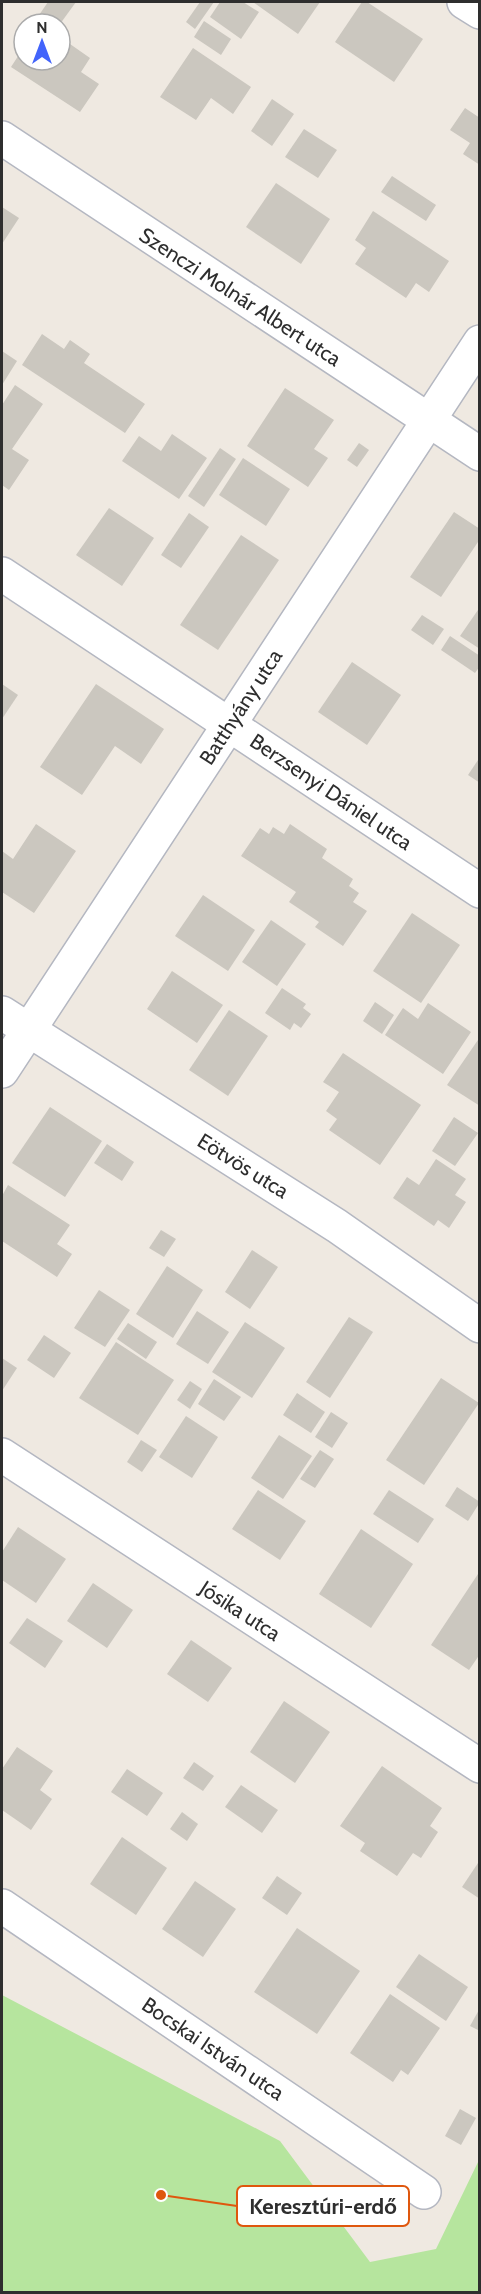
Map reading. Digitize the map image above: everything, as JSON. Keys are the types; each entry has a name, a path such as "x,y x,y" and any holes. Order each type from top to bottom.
{"street":[{"path":"464,2 480,12"},
{"name":"Szenczi Molnár Albert utca","path":"2,138 480,454"},
{"name":"Batthyány utca","path":"2,1071 480,342"},
{"name":"Berzsenyi Dániel utca","path":"2,574 480,891"},
{"name":"Eötvös utca","path":"2,1013 337,1226 480,1326"},
{"name":"Jósika utca","path":"2,1455 480,1766"},
{"name":"Bocskai István utca","path":"2,1906 424,2192"}],"green space":[{"path":"2,1995 280,2141 370,2262 436,2249 479,2160 479,2292 2,2292"}],"building":[{"path":"48,2 76,2 69,12 41,12"},
{"path":"200,2 214,2 195,29 186,22"},
{"path":"220,2 243,2 259,12 241,39 210,17"},
{"path":"253,2 320,2 298,34"},
{"path":"362,2 367,2 423,39 394,82 335,42"},
{"path":"204,21 231,39 221,55 194,37"},
{"path":"72,45 90,58 81,72 99,84 80,112 19,72 72,72"},
{"path":"193,48 251,87 233,114 211,98 196,120 160,97"},
{"path":"272,99 294,114 272,146 251,131"},
{"path":"465,108 480,118 480,165 463,154 470,143 450,130"},
{"path":"304,129 337,150 318,178 285,157"},
{"path":"392,176 436,205 426,221 381,192"},
{"path":"276,183 330,219 301,264 246,227"},
{"path":"2,207 19,218 2,244"},
{"path":"373,211 449,261 429,292 416,283 406,298 355,264 366,248 355,240"},
{"path":"42,334 64,349 70,340 90,354 84,363 145,404 125,433 22,365"},
{"path":"2,351 17,361 2,385"},
{"path":"15,385 43,404 12,449 29,460 9,490 2,485 2,405"},
{"path":"285,388 334,420 314,449 328,458 308,487 247,446"},
{"path":"172,434 207,458 179,499 122,461 139,436 161,451"},
{"path":"359,443 369,450 357,467 347,460"},
{"path":"220,448 236,459 204,507 188,496"},
{"path":"243,458 290,489 266,526 219,495"},
{"path":"109,508 154,538 122,586 76,555"},
{"path":"454,512 480,529 480,539 441,597 410,577"},
{"path":"189,513 209,527 181,568 161,555"},
{"path":"241,535 279,560 218,650 180,625"},
{"path":"480,607 480,649 460,636"},
{"path":"422,615 444,629 433,645 411,630"},
{"path":"450,636 480,656 480,666 475,673 441,650"},
{"path":"352,662 401,695 367,745 318,712"},
{"path":"2,684 18,695 2,719"},
{"path":"96,684 164,729 141,764 115,746 82,795 40,767"},
{"path":"480,757 480,783 468,775"},
{"path":"36,824 76,851 34,913 2,892 2,851 13,859"},
{"path":"290,824 327,849 322,858 353,879 349,886 359,893 353,902 367,911 343,946 315,927 319,922 289,902 296,892 241,856 260,828 269,834 273,827 284,834"},
{"path":"203,895 255,930 228,971 175,936"},
{"path":"412,913 460,945 421,1003 373,971"},
{"path":"271,920 306,944 277,986 242,962"},
{"path":"172,971 223,1005 197,1043 147,1009"},
{"path":"282,988 306,1004 303,1008 311,1014 301,1028 294,1023 290,1030 265,1013"},
{"path":"375,1002 394,1015 382,1034 363,1021"},
{"path":"428,1003 471,1032 443,1074 385,1035 403,1008 418,1019"},
{"path":"229,1010 268,1036 228,1096 189,1070"},
{"path":"480,1037 480,1106 447,1085"},
{"path":"343,1053 421,1105 380,1165 329,1130 337,1119 326,1111 339,1092 323,1082"},
{"path":"50,1107 102,1141 65,1197 12,1163"},
{"path":"454,1117 478,1133 455,1166 432,1151"},
{"path":"107,1144 134,1162 122,1181 94,1163"},
{"path":"436,1159 466,1179 455,1195 466,1202 449,1228 438,1220 434,1226 393,1198 407,1177 419,1185"},
{"path":"8,1185 70,1225 57,1244 72,1254 57,1277 2,1241 2,1196"},
{"path":"161,1230 176,1239 164,1257 149,1248"},
{"path":"252,1250 278,1267 250,1309 225,1292"},
{"path":"167,1266 203,1290 173,1338 136,1314"},
{"path":"99,1290 130,1310 105,1347 74,1328"},
{"path":"197,1311 229,1332 208,1364 176,1344"},
{"path":"349,1317 373,1332 330,1398 306,1382"},
{"path":"245,1322 285,1348 252,1398 212,1372"},
{"path":"128,1323 157,1342 146,1359 117,1339"},
{"path":"44,1335 71,1353 54,1378 27,1360"},
{"path":"116,1342 174,1380 138,1435 79,1398"},
{"path":"2,1358 17,1368 2,1391"},
{"path":"441,1378 479,1403 424,1485 386,1460"},
{"path":"214,1379 241,1397 224,1421 198,1404"},
{"path":"190,1381 202,1389 190,1409 177,1400"},
{"path":"297,1393 325,1412 311,1433 283,1415"},
{"path":"331,1412 348,1423 332,1448 315,1437"},
{"path":"186,1416 218,1437 192,1478 159,1457"},
{"path":"279,1435 312,1456 283,1499 251,1478"},
{"path":"141,1440 157,1450 142,1472 127,1462"},
{"path":"320,1450 334,1459 315,1488 300,1479"},
{"path":"457,1487 480,1502 468,1521 445,1506"},
{"path":"258,1490 306,1521 280,1560 232,1529"},
{"path":"389,1490 434,1519 418,1543 373,1514"},
{"path":"18,1527 66,1559 36,1603 2,1580 2,1552"},
{"path":"361,1529 413,1564 371,1628 319,1594"},
{"path":"478,1574 480,1654 469,1670 431,1645"},
{"path":"93,1583 133,1610 107,1648 67,1621"},
{"path":"27,1618 63,1641 45,1668 9,1643"},
{"path":"191,1640 232,1668 208,1702 167,1674"},
{"path":"284,1701 330,1732 295,1783 250,1752"},
{"path":"17,1747 53,1771 40,1790 52,1799 31,1830 2,1810 2,1769"},
{"path":"194,1762 214,1776 203,1791 183,1778"},
{"path":"382,1766 442,1808 430,1826 438,1832 421,1858 413,1853 397,1876 360,1851 365,1843 340,1826"},
{"path":"127,1769 163,1793 147,1816 111,1792"},
{"path":"241,1785 278,1810 262,1833 225,1807"},
{"path":"182,1812 198,1824 187,1841 170,1829"},
{"path":"122,1837 167,1868 136,1915 90,1884"},
{"path":"480,1860 480,1899 462,1887"},
{"path":"277,1876 302,1893 287,1915 262,1898"},
{"path":"195,1881 236,1909 203,1957 162,1929"},
{"path":"297,1928 360,1971 317,2034 254,1992"},
{"path":"419,1954 468,1987 446,2021 396,1987"},
{"path":"390,1994 440,2028 408,2075 401,2070 393,2082 350,2053"},
{"path":"480,2008 480,2031 470,2026"},
{"path":"460,2109 476,2118 461,2145 445,2136"}],"place":[{"name":"Keresztúri-erdő","path":"161,2195"}]}
